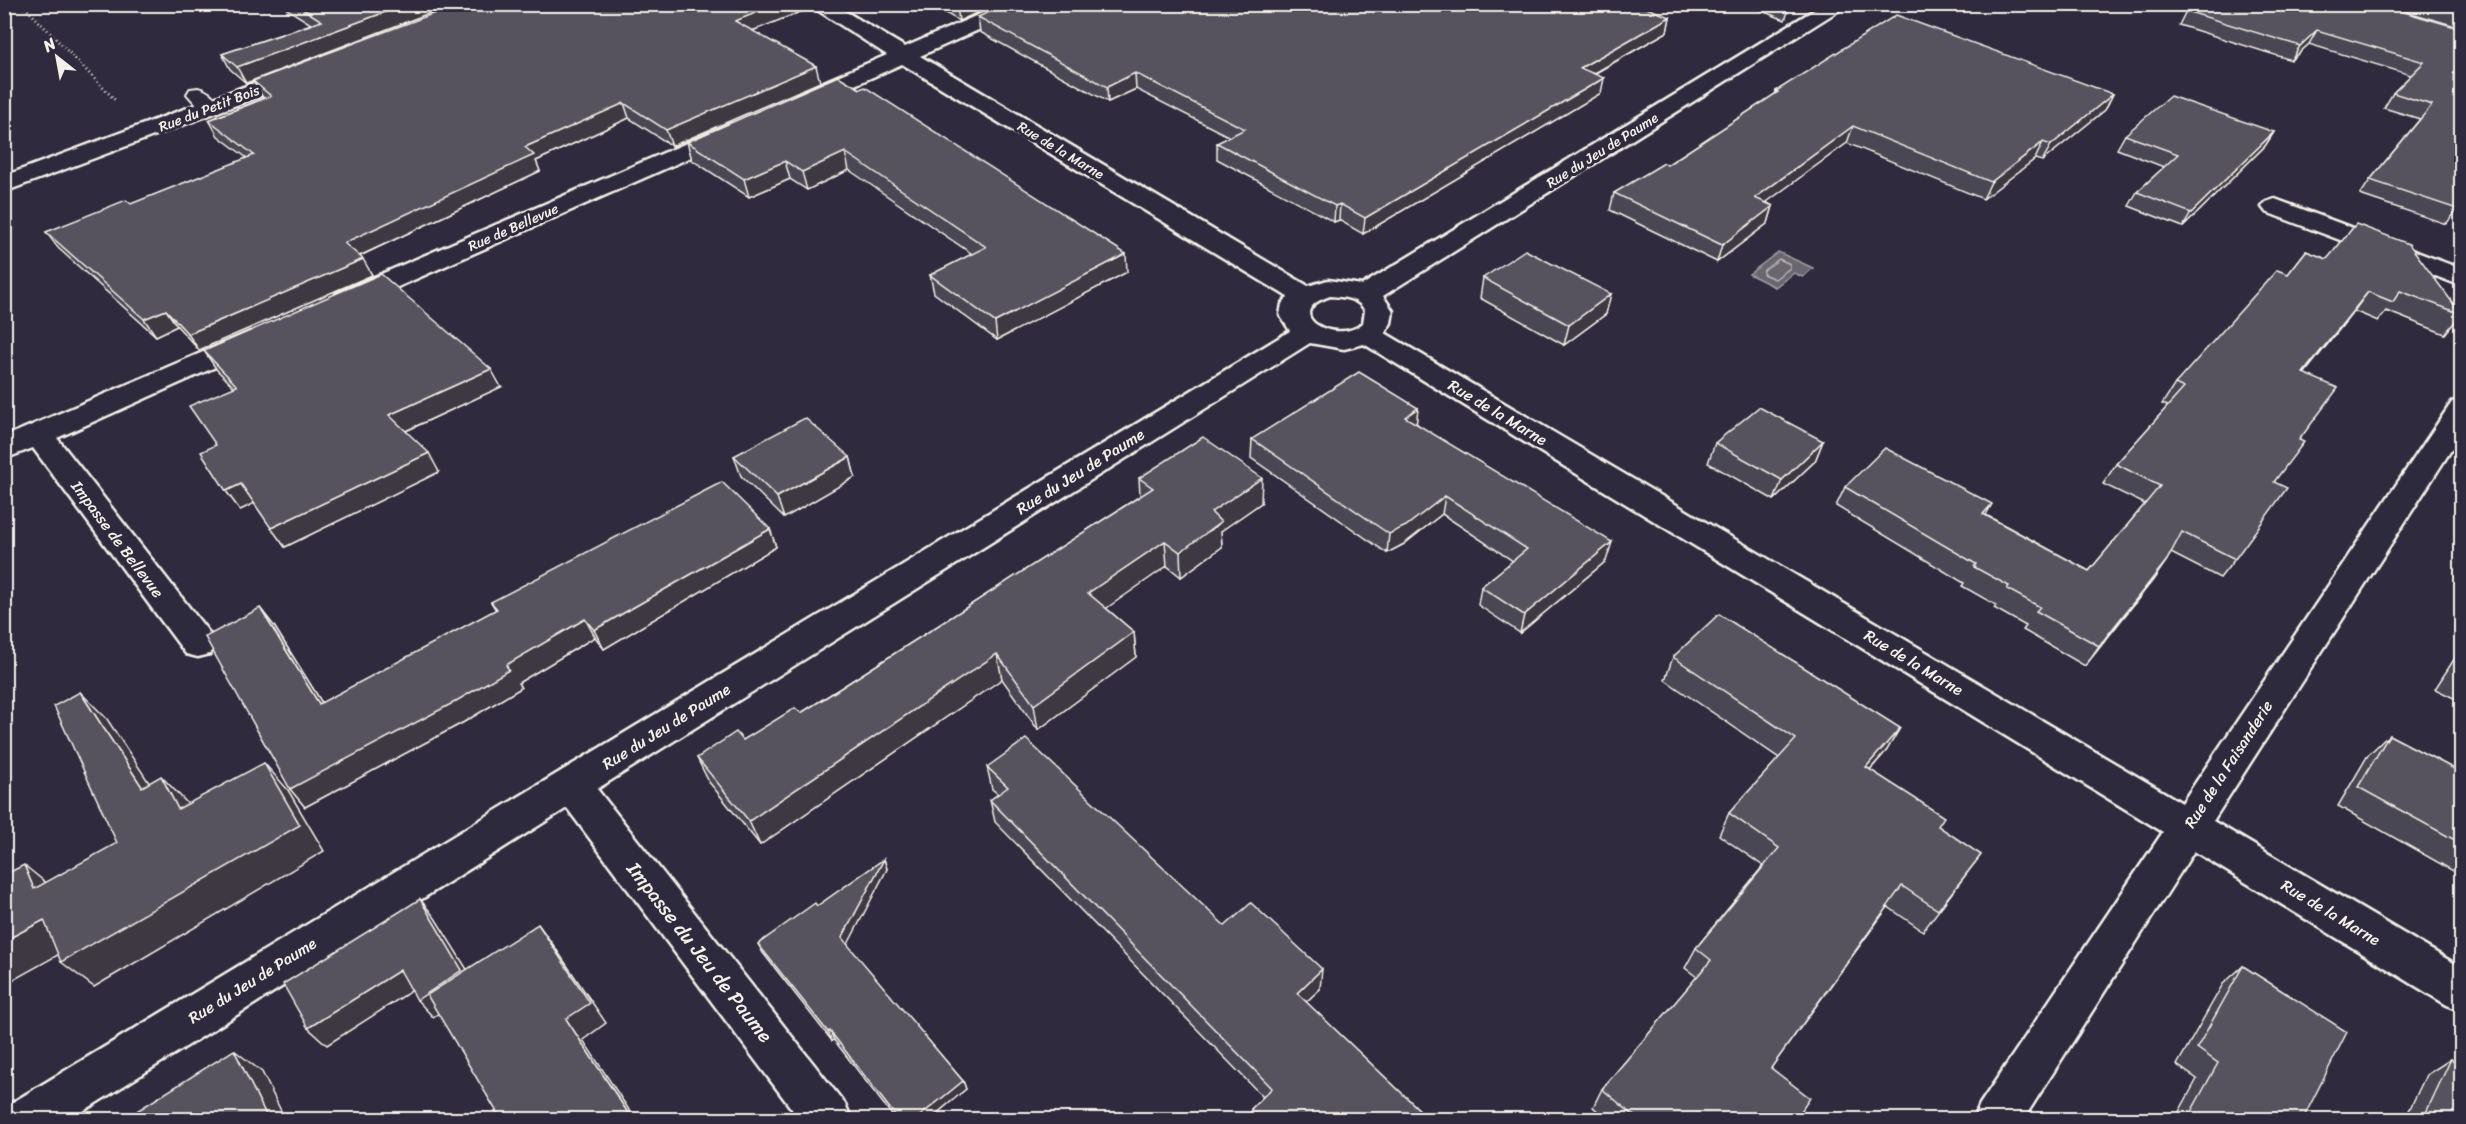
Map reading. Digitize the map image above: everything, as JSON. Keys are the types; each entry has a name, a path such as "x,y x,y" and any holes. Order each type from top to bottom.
{"street":[{"name":"Rue de la Marne","path":"818,4 1304,295"},
{"path":"781,109 1021,4"},
{"name":"Rue du Jeu de Paume","path":"1365,295 1839,4"},
{"name":"Rue du Petit Bois","path":"4,185 146,132 205,100 319,66"},
{"name":"Rue de Bellevue","path":"322,310 748,124"},
{"path":"2275,207 2462,278"},
{"path":"1341,288 1365,295 1379,310 1379,319 1367,334 1343,341 1317,338 1298,326 1293,310 1304,295 1341,288"},
{"name":"Rue du Jeu de Paume","path":"26,1119 1306,333"},
{"path":"4,449 267,334"},
{"name":"Rue de la Marne","path":"1367,334 2462,991"},
{"name":"Rue de la Faisanderie","path":"1996,1119 2462,409"},
{"name":"Impasse de Bellevue","path":"38,434 198,645"},
{"name":"Impasse du Jeu de Paume","path":"571,784 829,1119"}],"path":[{"path":"22,4 146,132"}],"water":[{"path":"1778,252 1813,268 1803,277 1794,273 1775,287 1749,274"}],"building":[{"path":"295,4 407,4 237,67 222,54 322,21"},
{"path":"459,4 778,4 735,21 816,66 666,130 624,103 525,147 534,155 344,243 363,259 188,334 166,310 144,319 46,232 126,200 131,204 254,155 209,120 271,96 253,81"},
{"path":"1006,4 1636,4 1670,17 1580,68 1604,78 1365,218 1340,204 1335,206 1217,143 1245,129 1135,73 1107,87 978,17"},
{"path":"2193,4 2377,4 2462,29 2462,204 2457,209 2370,180 2432,105 2393,93 2424,62 2317,30 2300,46 2186,11"},
{"path":"2437,4 2462,4 2462,12"},
{"path":"1896,15 2113,94 2051,145 2043,142 1991,182 1853,126 1755,198 1773,206 1722,245 1614,193 1664,163 1667,165 1778,92 1776,91"},
{"path":"838,76 860,89 865,87 1126,254 995,322 930,275 986,247 845,152 802,172 785,161 744,179 687,142"},
{"path":"2170,96 2274,132 2191,213 2137,192 2178,154 2125,135"},
{"path":"2356,224 2409,244 2461,314 2400,291 2393,302 2368,292 2303,373 2338,388 2299,440 2304,442 2274,482 2287,488 2235,559 2182,532 2167,560 2099,646 2036,611 2040,607 2007,589 2009,586 1974,567 1976,564 1845,487 1885,448 1992,504 1983,514 2089,571 2160,486 2116,464 2184,388 2175,384 2277,270 2288,274 2306,251 2327,259"},
{"path":"1525,250 1611,294 1569,325 1483,278"},
{"path":"381,274 491,369 389,415 429,453 271,528 241,484 226,491 201,452 216,445 189,406 237,386 204,351"},
{"path":"1359,372 1418,408 1405,417 1612,542 1524,615 1481,587 1527,549 1445,496 1406,526 1389,534 1252,439"},
{"path":"1759,407 1823,441 1782,480 1715,443"},
{"path":"805,418 850,457 777,497 734,456"},
{"path":"1203,437 1262,478 1211,512 1221,522 1180,552 1165,541 1088,593 1134,632 1034,705 997,654 749,821 697,758 736,732 743,740 795,708 801,713 836,691 1153,488 1139,478"},
{"path":"722,482 770,529 594,630 585,619 506,665 509,670 451,704 290,789 205,637 260,608 319,704 497,609 491,602"},
{"path":"1719,614 1900,728 1866,767 1944,817 1938,826 1981,855 1938,910 1902,886 1771,1068 1810,1098 1796,1119 1638,1119 1602,1089 1711,960 1696,948 1779,848 1729,813 1796,739 1673,657"},
{"path":"2462,660 2462,672 2456,669"},
{"path":"80,692 142,787 161,776 178,809 264,763 300,825 61,962 44,920 4,941 4,875 24,865 34,889 117,843 54,706"},
{"path":"2389,735 2462,773 2462,844 2358,787"},
{"path":"1026,739 1225,926 1251,903 1322,969 1297,993 1429,1119 1261,1119 1251,1109 1272,1088 990,800 1008,787 987,767"},
{"path":"884,859 842,938 963,1081 916,1119 898,1119 830,1031 828,1032 758,944 815,903 817,906"},
{"path":"420,899 462,970 417,1000 400,970 308,1028 283,984"},
{"path":"538,924 590,1003 566,1019 632,1119 501,1119 427,995"},
{"path":"2243,966 2347,1032 2303,1119 2187,1119 2218,1063 2197,1048"},
{"path":"234,1050 268,1119 124,1119"},
{"path":"2451,1059 2462,1066 2462,1119 2423,1119"}]}
